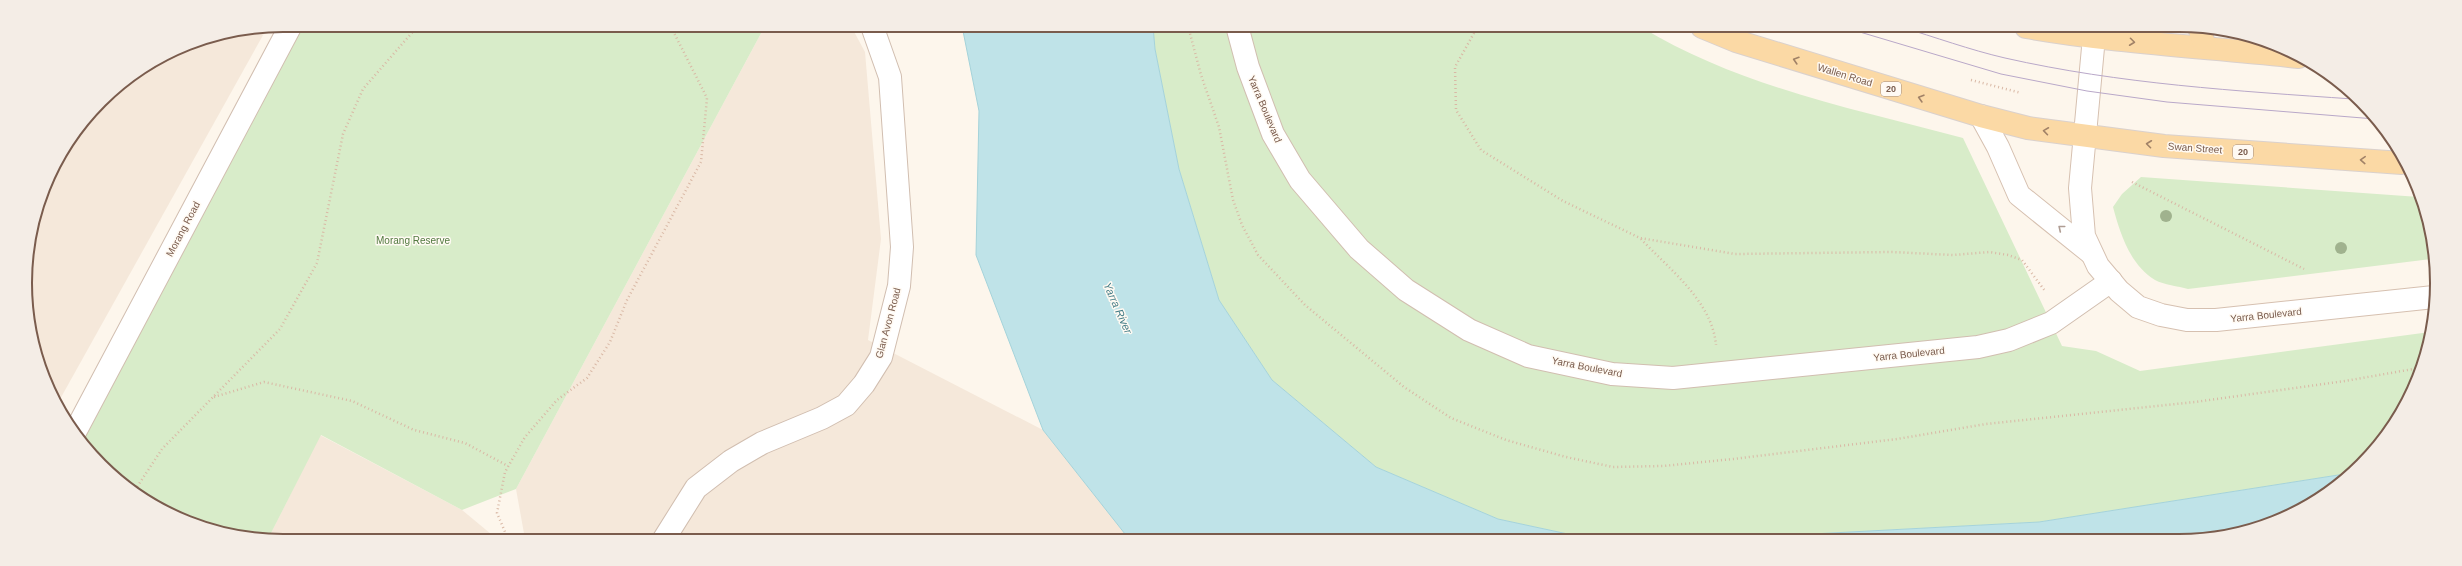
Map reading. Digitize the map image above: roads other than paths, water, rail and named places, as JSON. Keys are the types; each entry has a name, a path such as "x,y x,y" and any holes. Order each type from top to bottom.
{"main road":[{"name":"Wallen Road","path":"1714,32 1736,41 1981,116 2028,128 2085,136"},
{"path":"2095,32 2168,46 2202,37 2279,53"},
{"name":"Swan Street","path":"2085,136 2164,146 2398,162"}],"street":[{"name":"Morang Road","path":"78,427 286,32"},
{"name":"Glan Avon Road","path":"667,534 696,488 731,461 762,442 822,418 846,405 864,384 881,357 899,286 902,247 890,77 874,32"},
{"name":"Yarra Boulevard","path":"1239,32 1248,67 1273,134 1300,180 1359,249 1406,290 1469,330 1528,356 1612,374 1673,378 1978,347 2032,332 2051,323 2062,313 2111,281"},
{"name":"Yarra Boulevard","path":"2095,32 2080,200 2084,236 2098,266 2138,307 2161,315 2187,320 2216,320 2429,298"},
{"path":"1981,116 1998,147 2019,195 2092,253"}],"water":[{"name":"Yarra River","path":"963,32 1154,32 1155,49 1179,169 1219,300 1272,380 1376,467 1498,519 1568,534 1125,534 1043,430 976,255 979,111"},
{"path":"2341,475 2318,492 2275,515 2260,521 2212,532 2179,534 1812,534 2039,522"}],"tram line":[{"path":"1860,32 2001,74 2087,91 2167,102 2368,118"},
{"path":"1917,32 1992,55 2048,67 2092,74 2179,85 2349,99"}],"park label":[{"name":"Morang Reserve","path":"413,240"}]}
